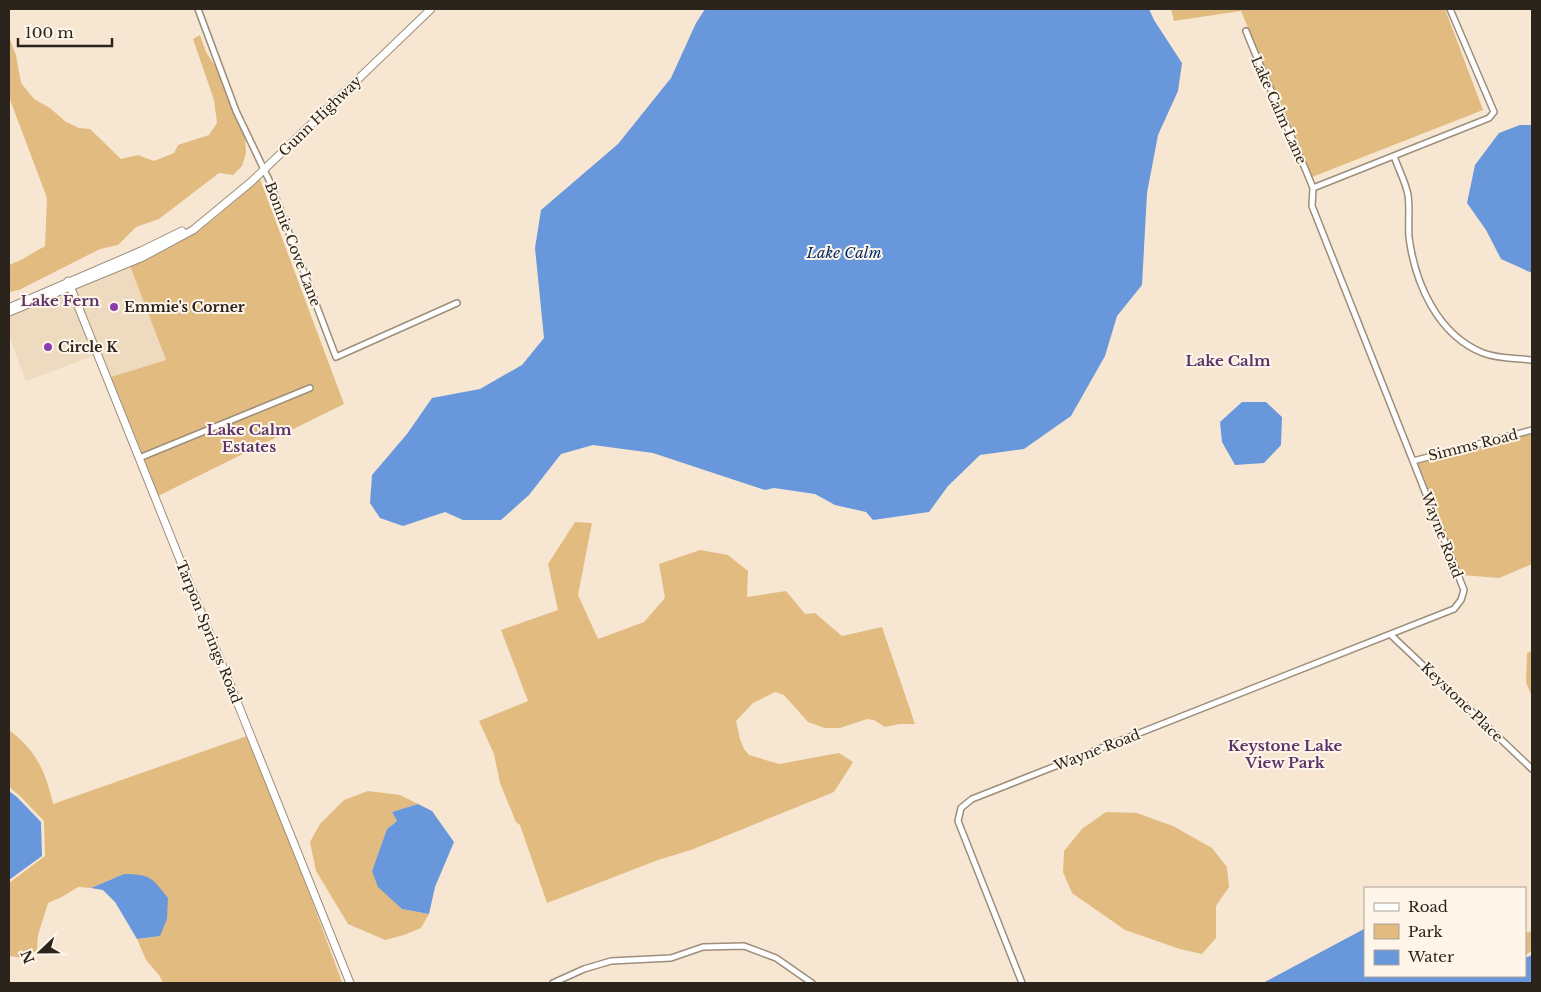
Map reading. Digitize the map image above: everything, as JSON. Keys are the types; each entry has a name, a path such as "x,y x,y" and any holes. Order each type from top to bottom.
{"main road":[{"name":"Gunn Highway","path":"9,310 205,220 227,204 264,170 431,9"},
{"name":"Tarpon Springs Road","path":"69,284 350,983"}],"street":[{"name":"Bonnie Cove Lane","path":"198,9 236,111 264,170 336,358 457,303"},
{"path":"1313,188 1489,118 1494,112 1450,9"},
{"name":"Lake Calm Lane","path":"1246,32 1274,99 1294,139 1313,188"},
{"path":"1394,156 1408,194 1409,236 1413,259 1426,295 1442,323 1460,341 1484,353 1532,360"},
{"name":"Wayne Road","path":"1022,983 958,821 961,808 972,799 1454,609 1461,600 1464,590 1312,206 1313,188"},
{"path":"139,458 310,388"},
{"name":"Simms Road","path":"1413,460 1532,430"},
{"name":"Keystone Place","path":"1391,634 1532,769"},
{"path":"553,983 584,969 611,961 671,958 703,947 744,946 776,958 812,983"}],"shaded area":[{"path":"130,266 166,360 111,377 75,289"},
{"path":"68,292 97,362 93,356 26,381 9,336 9,315"}],"green space":[{"path":"1171,9 1445,9 1483,110 1312,177 1297,138 1241,11 1174,21"},
{"path":"200,35 206,52 215,66 230,106 245,130 246,153 242,166 233,175 219,173 159,219 136,227 118,245 100,249 19,290 9,292 9,265 45,246 47,198 9,97 9,37 16,55 21,83 34,99 50,108 66,122 79,128 90,129 121,159 138,155 154,161 174,153 178,145 209,135 217,123 214,100 193,39"},
{"path":"260,179 344,404 158,496 144,460 315,389 312,384 142,454 111,377 166,360 130,266 162,252 193,234 219,215"},
{"path":"1532,433 1532,564 1499,578 1462,575 1418,463"},
{"path":"575,522 592,523 578,595 598,639 644,622 665,598 659,564 700,550 728,555 748,571 747,597 786,591 805,614 815,613 842,636 882,627 915,724 885,727 874,720 867,719 840,728 825,728 808,722 784,695 775,692 753,703 736,721 744,749 749,755 779,764 839,753 853,762 834,792 691,850 658,860 547,903 520,825 516,822 500,783 494,754 479,721 528,701 501,630 558,610 548,564"},
{"path":"1532,651 1532,697 1526,682 1527,653"},
{"path":"9,730 26,746 38,762 47,782 53,804 247,736 307,887 342,982 163,983 159,975 146,960 137,939 160,936 124,874 91,888 78,887 48,903 38,935 37,949 31,959 9,956 9,883 45,856 44,821 9,787"},
{"path":"368,791 400,795 418,804 392,812 397,821 387,829 372,871 402,909 429,914 421,928 385,940 348,924 316,871 310,842 320,824 344,800"},
{"path":"1106,812 1137,813 1173,826 1212,848 1227,867 1229,887 1216,906 1216,938 1202,954 1180,949 1125,930 1072,893 1063,872 1064,851 1082,829"},
{"path":"1532,931 1532,951 1526,954 1526,933"}],"water":[{"name":"Lake Calm","path":"705,9 1149,9 1182,63 1178,91 1158,135 1147,193 1142,285 1117,316 1105,356 1071,416 1024,449 980,455 948,486 929,512 873,520 866,512 835,505 815,494 774,488 765,490 653,453 593,445 561,454 529,495 501,520 463,520 445,512 403,526 380,518 370,503 372,475 407,434 432,398 480,389 522,365 544,338 535,248 541,210 618,144 671,78 696,23"},
{"path":"1520,125 1532,125 1532,273 1501,259 1486,230 1467,203 1475,165 1499,133"},
{"path":"1242,402 1266,402 1282,417 1281,445 1264,463 1235,465 1222,442 1220,422"},
{"path":"9,791 41,822 42,856 9,880"},
{"path":"418,804 432,811 454,842 435,887 429,914 402,909 378,887 372,871 387,829 397,821 392,812"},
{"path":"124,874 150,878 168,898 167,919 160,936 137,939 115,902 103,890 91,888"},
{"path":"1364,929 1364,977 1526,977 1526,958 1532,955 1532,983 1263,983"}],"place":[{"name":"Emmie's Corner","path":"114,307"},
{"name":"Circle K","path":"48,347"}],"district":[{"name":"Lake Fern","path":"60,300"},
{"name":"Lake Calm","path":"1228,360"},
{"name":"Lake Calm Estates","path":"249,438"},
{"name":"Keystone Lake View Park","path":"1285,754"}]}
